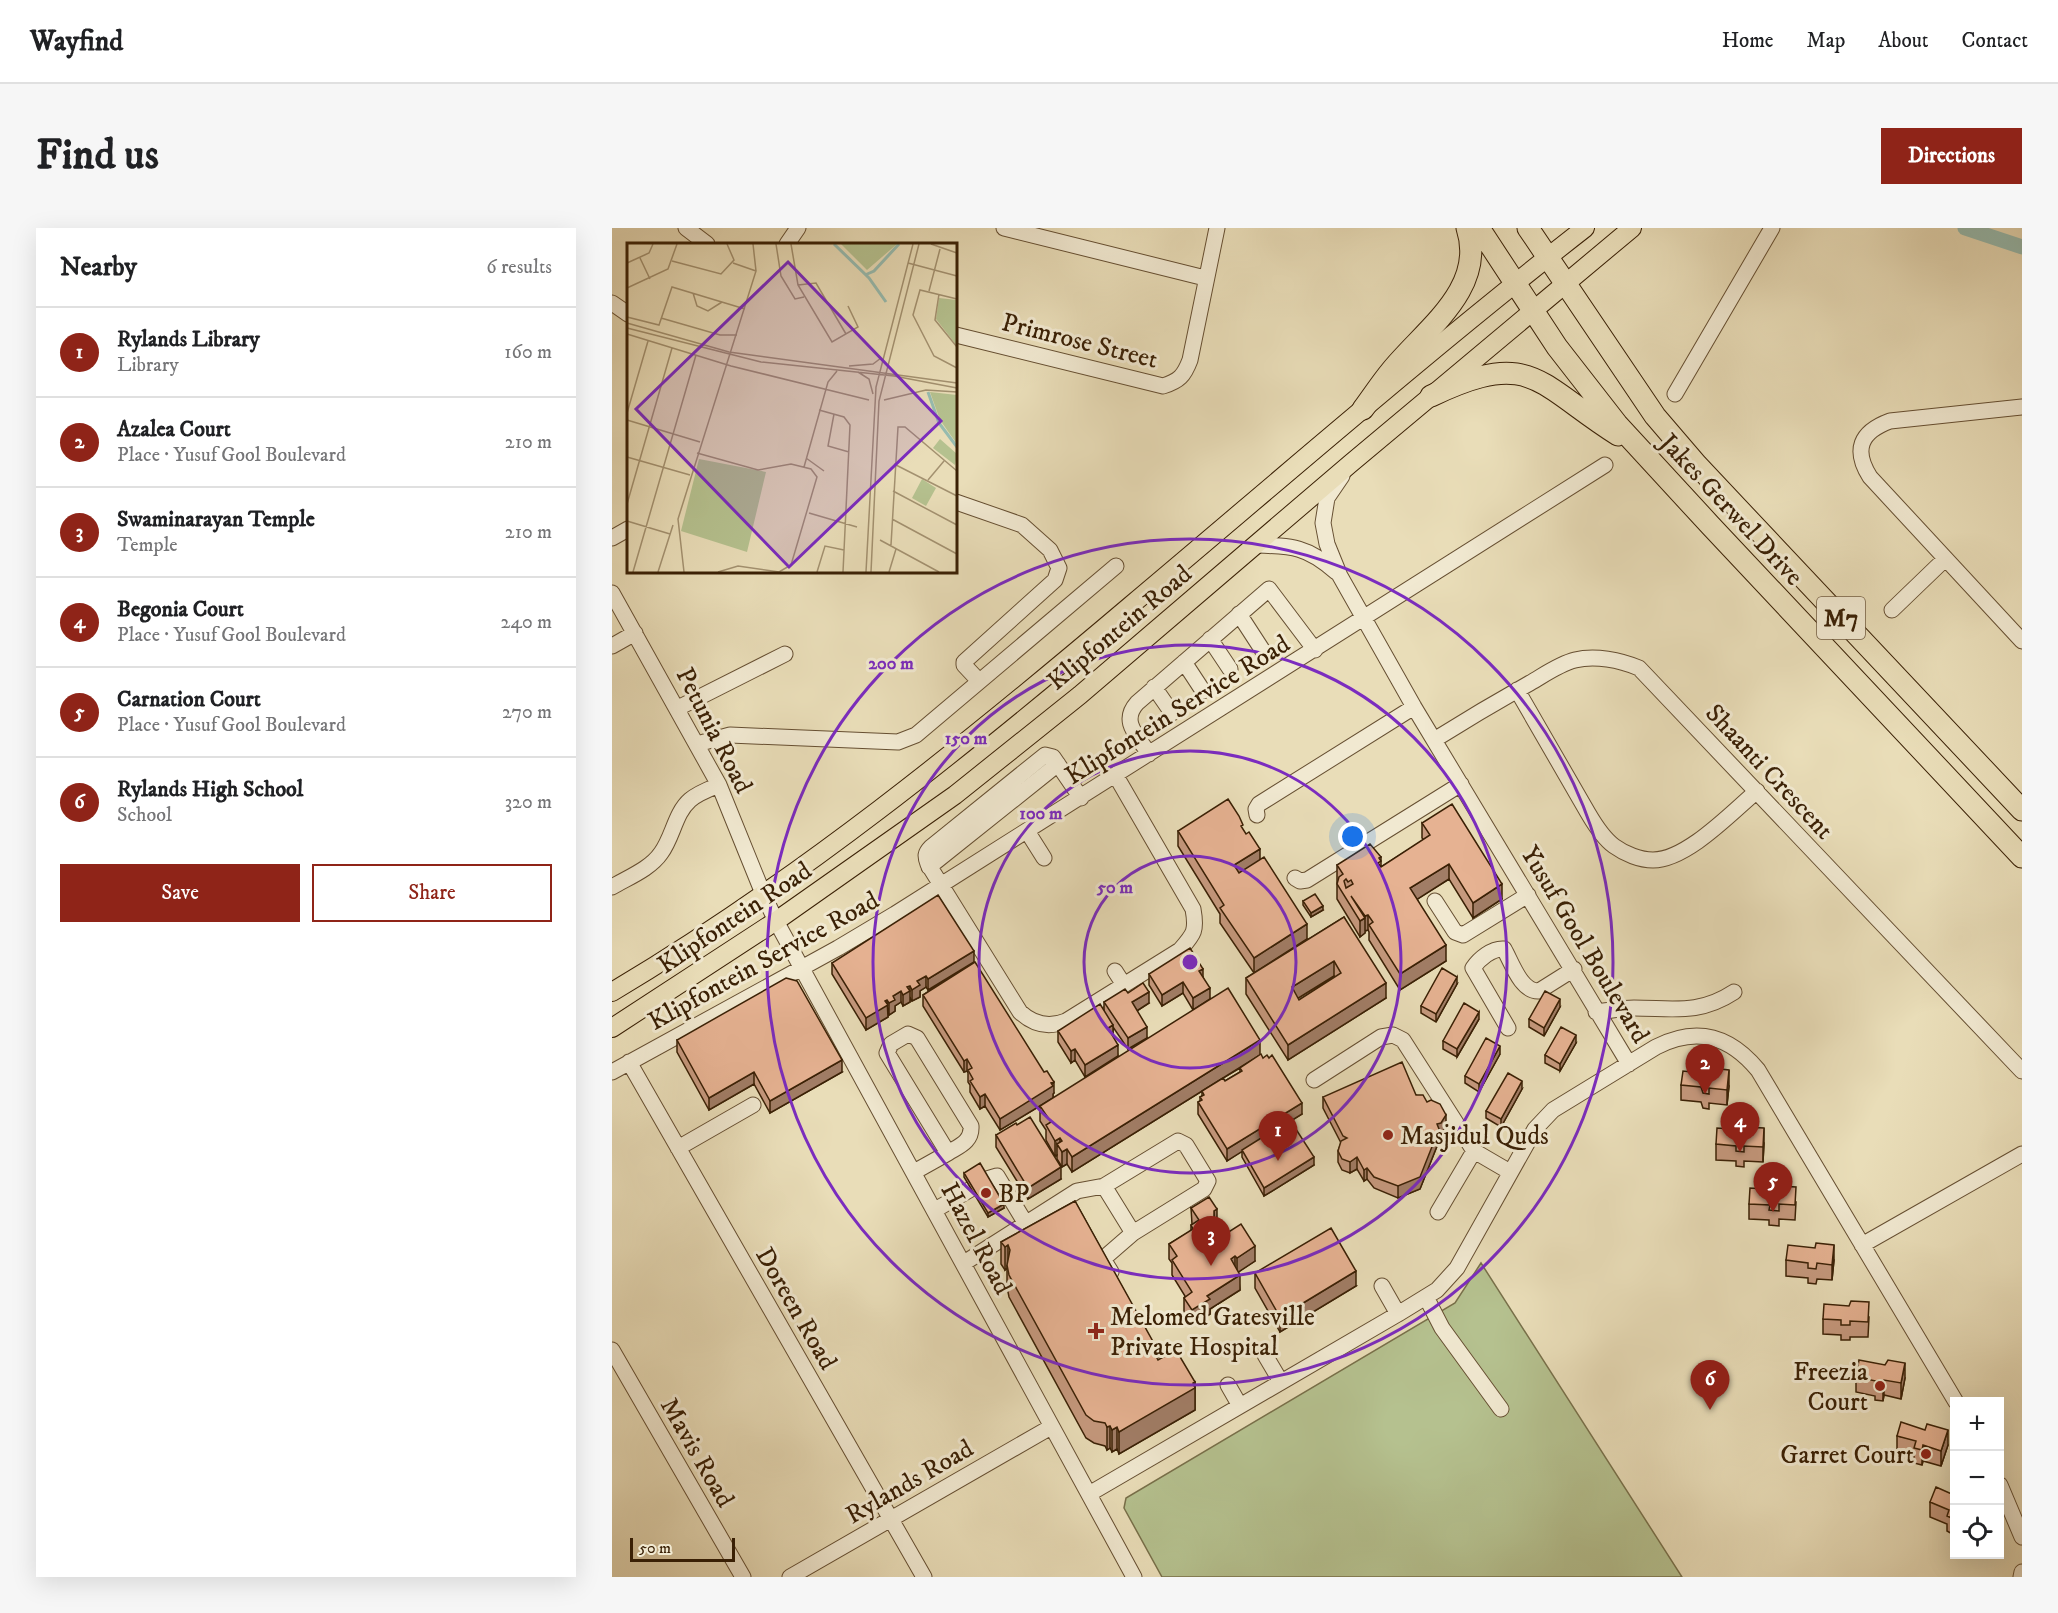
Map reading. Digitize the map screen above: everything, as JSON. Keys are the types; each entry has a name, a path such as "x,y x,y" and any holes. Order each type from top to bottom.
{"highway":[{"path":"1363,409 1390,372 1444,314 1461,289 1470,265 1471,247 1467,228"},
{"name":"Jakes Gerwel Drive","path":"1479,228 1580,379 1638,448 2022,856"},
{"name":"Jakes Gerwel Drive","path":"1528,228 1661,424 2022,810"},
{"path":"1431,396 1457,384 1489,374 1501,372 1527,375 1551,387 1587,416 1638,448"}],"main road":[{"name":"Klipfontein Road","path":"612,992 764,896 938,764 1060,665 1363,409 1585,228"},
{"name":"Klipfontein Road","path":"612,1028 776,921 955,795 1080,695 1254,545 1632,228"}],"street":[{"path":"686,228 706,243"},
{"path":"788,243 798,228"},
{"path":"1004,228 1205,278"},
{"name":"Primrose Street","path":"957,335 1163,386 1176,382 1187,370 1190,360 1216,228"},
{"path":"1675,394 1772,228"},
{"path":"612,303 627,313"},
{"path":"2019,633 1945,559 1869,477 1861,464 1860,452 1862,441 1870,432 1890,421 2022,407"},
{"name":"Yusuf Gool Boulevard","path":"1350,464 1328,498 1323,523 1327,544 1340,576 1414,707 1574,969 1596,1012 1629,1064 1670,1040 1688,1037 1718,1040 1746,1055 1758,1070 1954,1397"},
{"name":"Klipfontein Service Road","path":"612,1072 838,948 1116,776 1605,465"},
{"path":"957,502 1022,525 1050,550 1059,568 1055,580 966,659 964,665 979,681"},
{"path":"612,538 627,530"},
{"name":"Yusuf Gool Boulevard","path":"1254,545 1300,549 1319,558 1340,576"},
{"path":"1892,610 1945,559"},
{"path":"697,744 730,735 898,742 916,735 1116,566"},
{"path":"1149,754 1132,727 1129,712 1154,687 1269,589 1315,650"},
{"name":"Petunia Road","path":"612,593 719,785 776,921"},
{"path":"1239,614 1263,651"},
{"path":"612,646 636,633"},
{"path":"1210,639 1230,669"},
{"path":"678,708 785,654"},
{"name":"Shaanti Crescent","path":"1434,740 1517,690 1576,660 1592,658 1629,664 1639,668 2022,1071"},
{"path":"1184,662 1203,691"},
{"path":"1154,687 1172,713"},
{"path":"1517,690 1601,832 1614,846 1640,859 1654,860 1671,857 1686,849 1757,791"},
{"path":"1257,815 1256,809 1259,804 1414,707"},
{"path":"1081,798 1058,764 929,867 1016,1006 1032,1021 1053,1025 1066,1021 1180,950 1192,937 1196,926 1193,909 1116,776"},
{"path":"1295,878 1300,881 1307,880 1461,784"},
{"path":"612,887 646,867 660,854 680,813 689,801 719,785"},
{"path":"1027,831 1044,858"},
{"path":"1435,901 1455,932 1463,934 1528,895"},
{"name":"Hazel Road","path":"776,921 1134,1577"},
{"path":"1508,1028 1473,968 1475,964 1494,950 1504,950 1525,986 1533,991 1539,991 1574,969"},
{"path":"1115,971 1124,985"},
{"path":"1596,1012 1632,1008 1698,1008 1719,1002 1734,992"},
{"path":"914,1172 948,1153 966,1142 971,1135 971,1126 917,1038 908,1034 888,1047 888,1056 948,1153"},
{"path":"1314,1080 1382,1037 1387,1035 1399,1037 1407,1044 1474,1150 1510,1172"},
{"name":"Doreen Road","path":"629,1062 924,1577"},
{"path":"1089,1494 1398,1314 1448,1280 1457,1268 1535,1129 1543,1119 1552,1110 1629,1064"},
{"path":"678,1148 753,1105"},
{"path":"964,1263 1077,1191 1104,1186 1175,1142 1181,1141 1186,1145 1206,1178 1206,1187 1133,1233 1103,1259 1119,1286"},
{"path":"1438,1212 1474,1150"},
{"path":"1862,1245 2022,1154"},
{"path":"987,1179 997,1176 1026,1224"},
{"path":"1104,1186 1133,1233"},
{"path":"935,1210 971,1189"},
{"path":"1382,1286 1398,1314"},
{"path":"1426,1297 1442,1328 1501,1409"},
{"name":"Mavis Road","path":"612,1350 742,1577"},
{"path":"1265,1355 1281,1382"},
{"path":"1228,1385 1240,1406"},
{"name":"Rylands Road","path":"790,1577 1052,1427"},
{"path":"2004,1494 2022,1537"},
{"path":"2021,1577 2022,1572"}],"green space":[{"path":"1481,1263 1682,1577 1162,1577 1124,1508 1126,1498 1455,1303"}],"building":[{"path":"1228,799 1239,816 1246,834 1249,832 1260,849 1234,865 1239,873 1264,857 1307,924 1254,958 1220,908 1224,905 1178,831"},
{"path":"1452,804 1502,884 1473,903 1449,864 1410,888 1446,945 1400,974 1369,925 1373,922 1368,915 1365,916 1351,896 1365,918 1360,921 1337,884 1339,877 1343,874 1337,865 1370,844 1381,857 1378,863 1381,867 1430,835 1422,823","holes":["1346,879 1348,882 1351,880 1353,884 1346,888 1344,881"]},
{"path":"1315,894 1323,906 1311,913 1303,901"},
{"path":"938,895 974,951 928,979 926,976 917,981 920,985 912,990 910,986 907,987 910,991 903,995 901,991 893,996 895,1000 889,1003 885,1001 888,1005 866,1018 832,963"},
{"path":"1344,917 1386,983 1288,1045 1246,978","holes":["1334,961 1341,973 1299,1000 1292,987"]},
{"path":"1190,948 1203,969 1199,971 1210,988 1193,998 1183,982 1162,995 1149,974"},
{"path":"975,962 1044,1072 1047,1071 1054,1082 1051,1083 1053,1086 1000,1119 985,1094 980,1097 970,1081 973,1079 968,1070 972,1068 967,1059 964,1061 923,995"},
{"path":"1442,968 1457,977 1436,1014 1421,1006"},
{"path":"786,978 797,981 842,1060 770,1101 754,1072 709,1098 677,1040"},
{"path":"1143,983 1149,992 1132,1002 1147,1027 1128,1038 1104,1002 1125,989 1128,993"},
{"path":"1228,988 1260,1040 1072,1157 1067,1149 1062,1152 1057,1144 1062,1141 1060,1138 1055,1141 1046,1125 1051,1122 1040,1106"},
{"path":"1545,991 1560,999 1544,1028 1529,1019"},
{"path":"1464,1003 1479,1012 1457,1049 1443,1041"},
{"path":"1100,1004 1113,1025 1108,1028 1118,1045 1085,1065 1075,1049 1071,1051 1058,1031"},
{"path":"1561,1027 1576,1035 1560,1064 1545,1055"},
{"path":"1486,1038 1500,1046 1479,1084 1465,1076"},
{"path":"1261,1054 1263,1058 1267,1055 1269,1058 1272,1055 1302,1103 1227,1149 1198,1102 1204,1095 1202,1091 1223,1078 1225,1081 1242,1071 1240,1068"},
{"name":"Masjidul Quds","path":"1402,1062 1416,1095 1423,1095 1427,1102 1431,1100 1440,1104 1446,1115 1441,1123 1437,1124 1439,1129 1420,1177 1398,1186 1374,1177 1367,1168 1364,1170 1357,1157 1350,1162 1342,1159 1338,1151 1341,1141 1347,1138 1343,1136 1323,1097"},
{"path":"1711,1068 1729,1070 1727,1090 1709,1088 1709,1094 1703,1093 1701,1087 1681,1085 1683,1071 1710,1074"},
{"path":"1508,1073 1522,1081 1501,1119 1486,1111"},
{"path":"1030,1117 1061,1167 1028,1188 996,1135"},
{"path":"1290,1120 1314,1157 1264,1188 1242,1150"},
{"path":"1744,1127 1764,1128 1763,1147 1744,1146 1744,1152 1736,1151 1736,1146 1716,1144 1717,1128 1744,1130"},
{"path":"980,1163 1004,1204 988,1213 964,1173"},
{"path":"1780,1186 1796,1187 1795,1205 1779,1204 1779,1211 1769,1210 1770,1205 1749,1204 1750,1188 1780,1190"},
{"path":"1209,1197 1217,1209 1214,1211 1214,1219 1224,1235 1241,1224 1255,1246 1237,1258 1235,1256 1231,1259 1240,1275 1207,1296 1210,1299 1192,1310 1184,1298 1192,1292 1172,1260 1177,1256 1169,1244 1193,1229 1191,1225 1199,1220 1191,1208"},
{"name":"Melomed Gatesville Private Hospital","path":"1075,1201 1161,1356 1157,1358 1158,1360 1176,1350 1195,1382 1193,1383 1195,1388 1119,1432 1117,1427 1112,1430 1105,1423 1094,1421 1086,1415 1009,1275 1007,1265 1010,1250 1008,1245 1005,1247 1001,1242"},
{"path":"1331,1228 1356,1271 1280,1317 1255,1273"},
{"path":"1816,1243 1834,1245 1832,1265 1817,1263 1816,1269 1808,1268 1808,1263 1786,1260 1788,1245 1815,1248"},
{"path":"1851,1301 1869,1302 1868,1322 1850,1321 1850,1325 1841,1325 1841,1320 1823,1319 1824,1304 1849,1306"},
{"path":"1859,1360 1885,1365 1888,1360 1905,1363 1901,1383 1884,1380 1883,1386 1875,1385 1876,1381 1856,1377"},
{"path":"1901,1422 1925,1430 1927,1424 1948,1430 1941,1451 1923,1445 1922,1450 1914,1448 1916,1441 1897,1436"},
{"path":"1936,1487 1950,1493 1950,1517 1947,1516 1949,1510 1930,1502"}],"waterway":[{"path":"1965,228 2022,247"}],"place":[{"name":"Azalea Court","path":"1705,1094"},
{"name":"Masjidul Quds","path":"1388,1135"},
{"name":"Begonia Court","path":"1740,1152"},
{"name":"Rylands Library","path":"1278,1161"},
{"name":"BP","path":"986,1193"},
{"name":"Carnation Court","path":"1773,1212"},
{"name":"Swaminarayan Temple","path":"1211,1266"},
{"name":"Melomed Gatesville Private Hospital","path":"1096,1331"},
{"name":"Freezia Court","path":"1880,1386"},
{"name":"Rylands High School","path":"1710,1410"},
{"name":"Garret Court","path":"1926,1454"}]}
